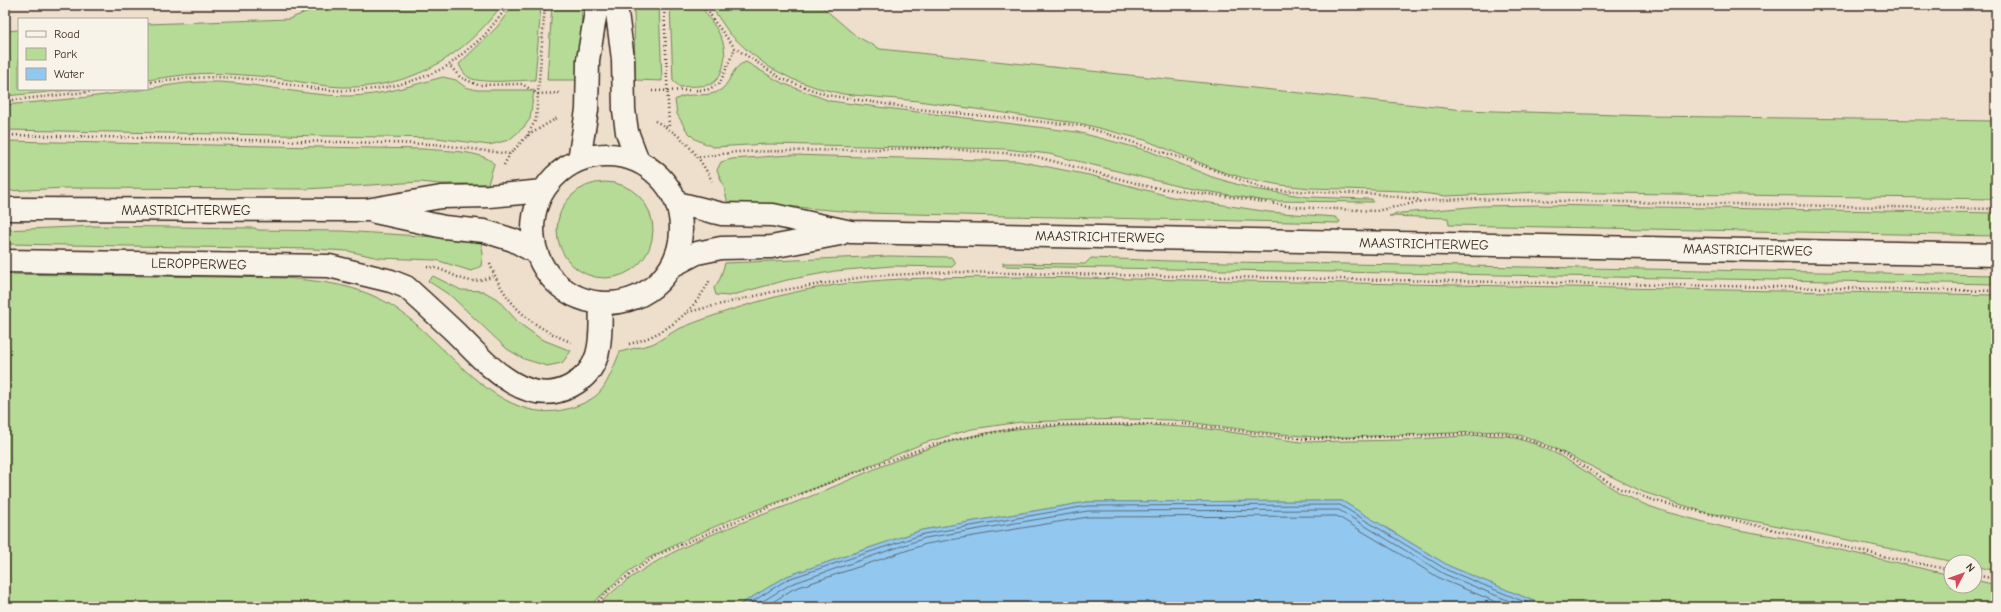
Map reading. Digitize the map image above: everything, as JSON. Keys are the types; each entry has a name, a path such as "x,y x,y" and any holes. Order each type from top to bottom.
{"main road":[{"path":"579,160 587,110 588,60 597,5"},
{"path":"616,5 623,59 624,110 627,132 638,161"},
{"path":"605,154 622,156 638,161 655,172 666,183 677,203 681,221 682,236 679,250 672,266 658,284 644,294 621,302 601,303 582,299 567,292 554,280 537,253 533,224 536,208 543,191 552,178 564,168 579,160 605,154"},
{"name":"MAASTRICHTERWEG","path":"5,209 366,210 441,197 489,196 543,191"},
{"name":"MAASTRICHTERWEG","path":"677,203 722,214 773,216 851,232 1996,255"},
{"name":"MAASTRICHTERWEG","path":"366,210 444,227 484,231 513,240 537,253"},
{"name":"MAASTRICHTERWEG","path":"672,266 697,253 721,248 772,247 851,232"},
{"name":"LEROPPERWEG","path":"5,261 329,266 391,280 412,292 494,370 528,390 548,393 565,389 575,384 583,379 590,370 597,356 599,347 601,303"}],"path":[{"path":"5,135 434,144 510,154 527,136 536,119 545,5"},
{"path":"664,5 669,128"},
{"path":"705,5 714,21 735,48 782,79 827,95 917,109 1082,126 1190,161 1268,190 1377,194 1423,201"},
{"path":"148,83 180,78 209,77 239,78 321,90 371,90 389,87 421,78 449,64"},
{"path":"5,101 104,90"},
{"path":"527,136 558,118 587,110"},
{"path":"624,110 646,117 669,128 685,141 699,157 736,152 933,148 1030,155 1150,187 1232,197 1295,207 1376,210 1423,201 1472,199 1996,209"},
{"path":"391,280 420,267 436,267 466,280 474,281 495,276"},
{"path":"599,347 624,345 643,340 665,330 688,312 772,292 870,276 952,272 1996,291"},
{"path":"593,607 610,589 657,555 762,510 840,478 935,444 1032,425 1185,424 1305,439 1501,433 1529,440 1562,453 1618,488 1656,501 1882,556 1943,568"},
{"path":"1983,576 1996,579"}],"green space":[{"path":"323,5 502,5 470,40 452,55 433,67 412,76 390,82 367,86 342,87 268,77 210,73 148,80 148,24 289,19"},
{"path":"513,5 541,5 535,80 483,81 468,77 463,72 459,64 497,27"},
{"path":"552,5 582,5 580,80 547,80"},
{"path":"634,5 659,5 662,81 635,80"},
{"path":"670,5 701,5 720,34 723,41 725,57 720,74 713,83 700,86 680,87 673,81"},
{"path":"710,5 820,5 856,36 880,49 1464,110 1649,116 1996,121 1996,199 1541,192 1446,196 1404,191 1311,188 1280,185 1244,178 1220,171 1145,140 1083,124 918,101 843,94 818,88 792,79 769,67 748,51 730,34"},
{"path":"18,30 18,90 70,90 5,96 5,31"},
{"path":"746,62 782,83 830,101 1077,132 1149,151 1212,177 1253,189 1309,197 1372,199 1373,202 1266,201 1181,187 1049,154 1005,149 767,144 713,147 695,139 687,131 677,114 675,100 680,97 705,95 717,92 722,89 735,70 741,64"},
{"path":"443,77 456,80 465,87 477,90 534,90 530,119 524,127 509,140 489,145 437,138 5,130 5,105 100,96 138,90 148,90 148,88 183,83 237,83 311,94 348,96 360,96 408,87"},
{"path":"5,141 424,149 472,154 489,159 494,164 488,184 440,184 420,182 306,189 66,188 5,191"},
{"path":"790,155 1018,161 1089,175 1172,197 1269,212 1335,217 1340,221 1339,223 864,213 773,205 728,204 724,187 717,170 721,162 732,159"},
{"path":"605,182 623,186 639,196 649,212 653,230 649,248 639,264 623,274 605,278 587,274 571,264 561,248 557,230 561,212 571,196 587,186"},
{"path":"1541,205 1996,213 1996,236 1449,225 1448,218 1389,216 1401,213 1481,206"},
{"path":"94,226 255,228 258,230 342,231 481,240 483,254 481,266 471,271 436,260 379,258 348,251 313,249 5,244 5,230"},
{"path":"889,256 951,257 956,263 952,267 892,266 835,271 787,280 729,296 716,295 714,288 720,279 725,263"},
{"path":"1091,258 1171,261 1996,275 1996,284 1003,266 1003,263 1085,264"},
{"path":"5,274 284,278 353,288 391,305 411,320 472,376 494,393 517,405 541,411 567,409 584,403 596,396 606,384 620,352 652,344 693,323 766,299 809,289 871,281 934,278 1028,277 1996,295 1996,571 1983,568 1983,554 1943,554 1943,560 1704,512 1643,492 1552,447 1527,437 1501,431 1326,438 1270,433 1173,420 1122,419 1021,422 972,429 924,443 832,482 737,517 691,537 647,559 625,574 588,607 5,607"},
{"path":"433,276 461,290 483,291 497,299 519,323 541,339 571,351 562,363 547,366 524,359 507,349 451,296 428,281"},
{"path":"1149,425 1200,428 1301,442 1402,440 1481,435 1509,436 1535,444 1559,455 1622,494 1666,512 1727,528 1796,540 1943,573 1943,594 1983,594 1983,582 1996,585 1996,607 1548,607 1449,566 1342,501 1087,502 922,530 787,576 736,607 596,607 619,586 671,553 727,528 814,495 882,466 951,441 975,435 999,431 1055,426"}],"water":[{"path":"1342,501 1449,566 1548,607 736,607 787,576 922,530 1087,502"}]}
